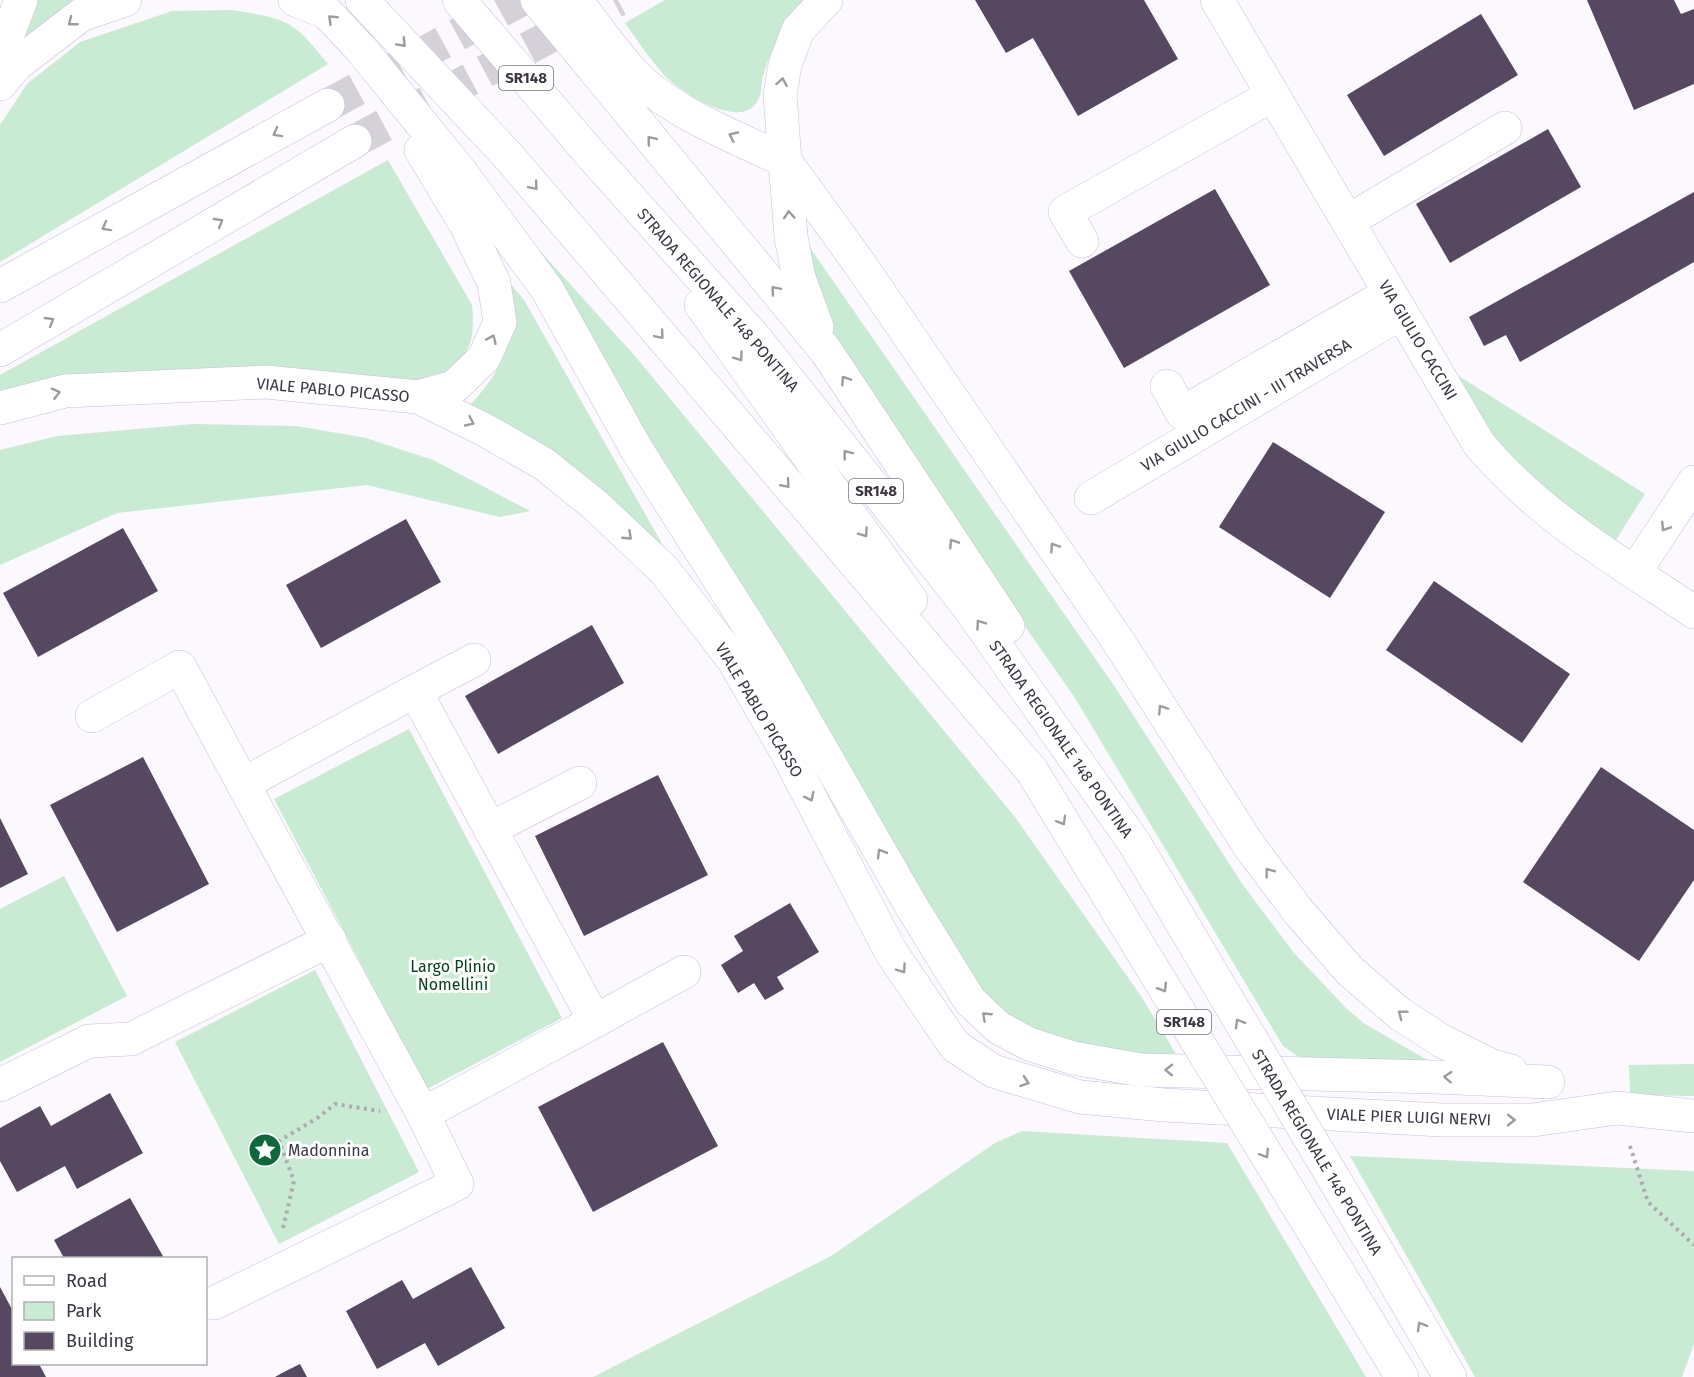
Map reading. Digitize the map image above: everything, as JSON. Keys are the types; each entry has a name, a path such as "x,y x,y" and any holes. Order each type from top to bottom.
{"street":[{"path":"0,55 21,0"},
{"path":"0,84 16,65 81,15 125,0"},
{"path":"294,0 326,12 361,49 460,171 547,289 637,450 769,658 918,916 970,1001 999,1028 1029,1044 1073,1058 1141,1070 1548,1082"},
{"path":"362,0 510,158 1032,771"},
{"name":"STRADA REGIONALE 148 PONTINA","path":"459,0 593,157 756,339 967,605 1135,844 1450,1377"},
{"path":"537,0 826,351 1054,696 1135,844"},
{"path":"575,0 640,81 670,104 785,161 857,261 1118,641 1250,847 1298,911 1350,971 1400,1014 1442,1041 1492,1066 1548,1082 1617,1108"},
{"path":"826,0 798,30 785,65 780,95 791,237 799,278 826,351"},
{"name":"VIA GIULIO CACCINI","path":"1223,10 1479,444 1500,470 1550,513 1694,612"},
{"path":"361,49 466,225 494,283 500,322 484,358 454,387 417,397"},
{"path":"1082,241 1065,212 1273,95"},
{"path":"0,286 328,105"},
{"path":"1348,221 1504,128"},
{"path":"0,350 355,141"},
{"name":"STRADA REGIONALE 148 PONTINA","path":"593,157 1032,771 1402,1377"},
{"path":"1167,386 1182,413 1396,303"},
{"name":"VIA GIULIO CACCINI - III TRAVERSA","path":"1091,498 1396,303"},
{"name":"VIALE PABLO PICASSO","path":"0,408 65,391 266,382 417,397 483,429 544,464 595,505 664,570 734,661 786,751 891,952 955,1046"},
{"path":"1635,572 1694,482"},
{"path":"243,784 474,660"},
{"path":"92,716 180,667 418,1104 457,1184 214,1304"},
{"path":"415,691 595,1021"},
{"path":"490,829 580,783"},
{"path":"0,1085 89,1041 131,1039 330,940"},
{"path":"418,1104 595,1021 684,972"},
{"name":"VIALE PIER LUIGI NERVI","path":"955,1046 993,1071 1032,1085 1080,1097 1153,1104 1442,1120 1533,1120 1617,1108 1694,1116"}],"path":[{"path":"278,1273 275,1250 288,1215 294,1180 279,1141 316,1119 335,1104 377,1113 418,1104"},
{"path":"1617,1108 1648,1202 1694,1245"}],"green space":[{"path":"32,0 104,0 0,72"},
{"path":"665,0 813,0 787,25 776,42 763,76 759,98 751,108 740,112 712,106 683,91 664,75 625,23"},
{"path":"232,10 266,16 288,23 306,38 328,64 0,262 0,125 27,84 80,42 172,11"},
{"path":"388,160 472,305 471,342 462,358 436,384 0,395 0,375"},
{"path":"806,242 1115,687 1243,885 1294,953 1347,1009 1365,1024 1443,1069 1300,1058 1283,1046 1075,698 825,340"},
{"path":"541,252 635,356 1015,817 1141,996 1179,1059 1142,1057 1035,1037 966,981 613,384"},
{"path":"499,270 524,300 678,572 460,415 490,381 501,361 508,340 508,325"},
{"path":"1451,371 1645,494 1612,546 1503,461"},
{"path":"194,424 297,426 366,438 433,460 530,511 500,517 367,485 117,513 0,565 0,450 57,436"},
{"name":"Largo Plinio Nomellini","path":"409,729 562,1018 427,1089 274,799"},
{"path":"64,876 127,996 0,1062 0,909"},
{"path":"315,970 419,1172 279,1244 175,1042"},
{"path":"1694,1064 1694,1096 1630,1095 1629,1065"},
{"path":"1022,1131 1227,1143 1366,1377 593,1377 831,1256 995,1143"},
{"path":"1350,1156 1694,1171 1694,1344 1682,1377 1475,1377"}],"building":[{"path":"975,0 1144,0 1178,59 1078,116 1033,38 1006,53"},
{"path":"1587,0 1674,0 1681,14 1694,9 1694,84 1634,110"},
{"path":"1481,14 1518,75 1384,156 1347,95"},
{"path":"1548,129 1581,187 1450,263 1416,204"},
{"path":"1215,189 1270,285 1124,368 1069,271"},
{"path":"1694,192 1694,262 1520,362 1506,335 1484,346 1469,317"},
{"path":"1273,442 1385,512 1330,598 1219,527"},
{"path":"406,519 441,582 321,648 286,585"},
{"path":"123,528 158,591 38,657 3,593"},
{"path":"1434,581 1570,674 1522,743 1386,650"},
{"path":"592,625 624,683 498,754 465,696"},
{"path":"143,757 209,884 117,932 50,805"},
{"path":"1601,767 1694,830 1694,880 1639,961 1523,882"},
{"path":"658,775 708,875 584,936 535,836"},
{"path":"0,818 28,874 0,888"},
{"path":"790,903 819,952 777,977 784,989 765,1000 754,983 738,993 721,965 743,951 734,936"},
{"path":"663,1042 718,1146 593,1212 538,1107"},
{"path":"110,1093 143,1153 77,1189 65,1166 17,1192 0,1161 0,1128 40,1106 51,1126"},
{"path":"130,1198 163,1257 63,1257 54,1240"},
{"path":"471,1267 505,1328 438,1366 425,1343 377,1369 346,1311 402,1280 413,1299"},
{"path":"0,1287 12,1309 12,1365 40,1365 46,1377 0,1377"},
{"path":"300,1364 307,1377 275,1377 282,1373"}],"tunnel":[{"path":"328,105 521,0"},
{"path":"355,141 618,0"}],"place":[{"name":"Madonnina","path":"265,1150"}]}
